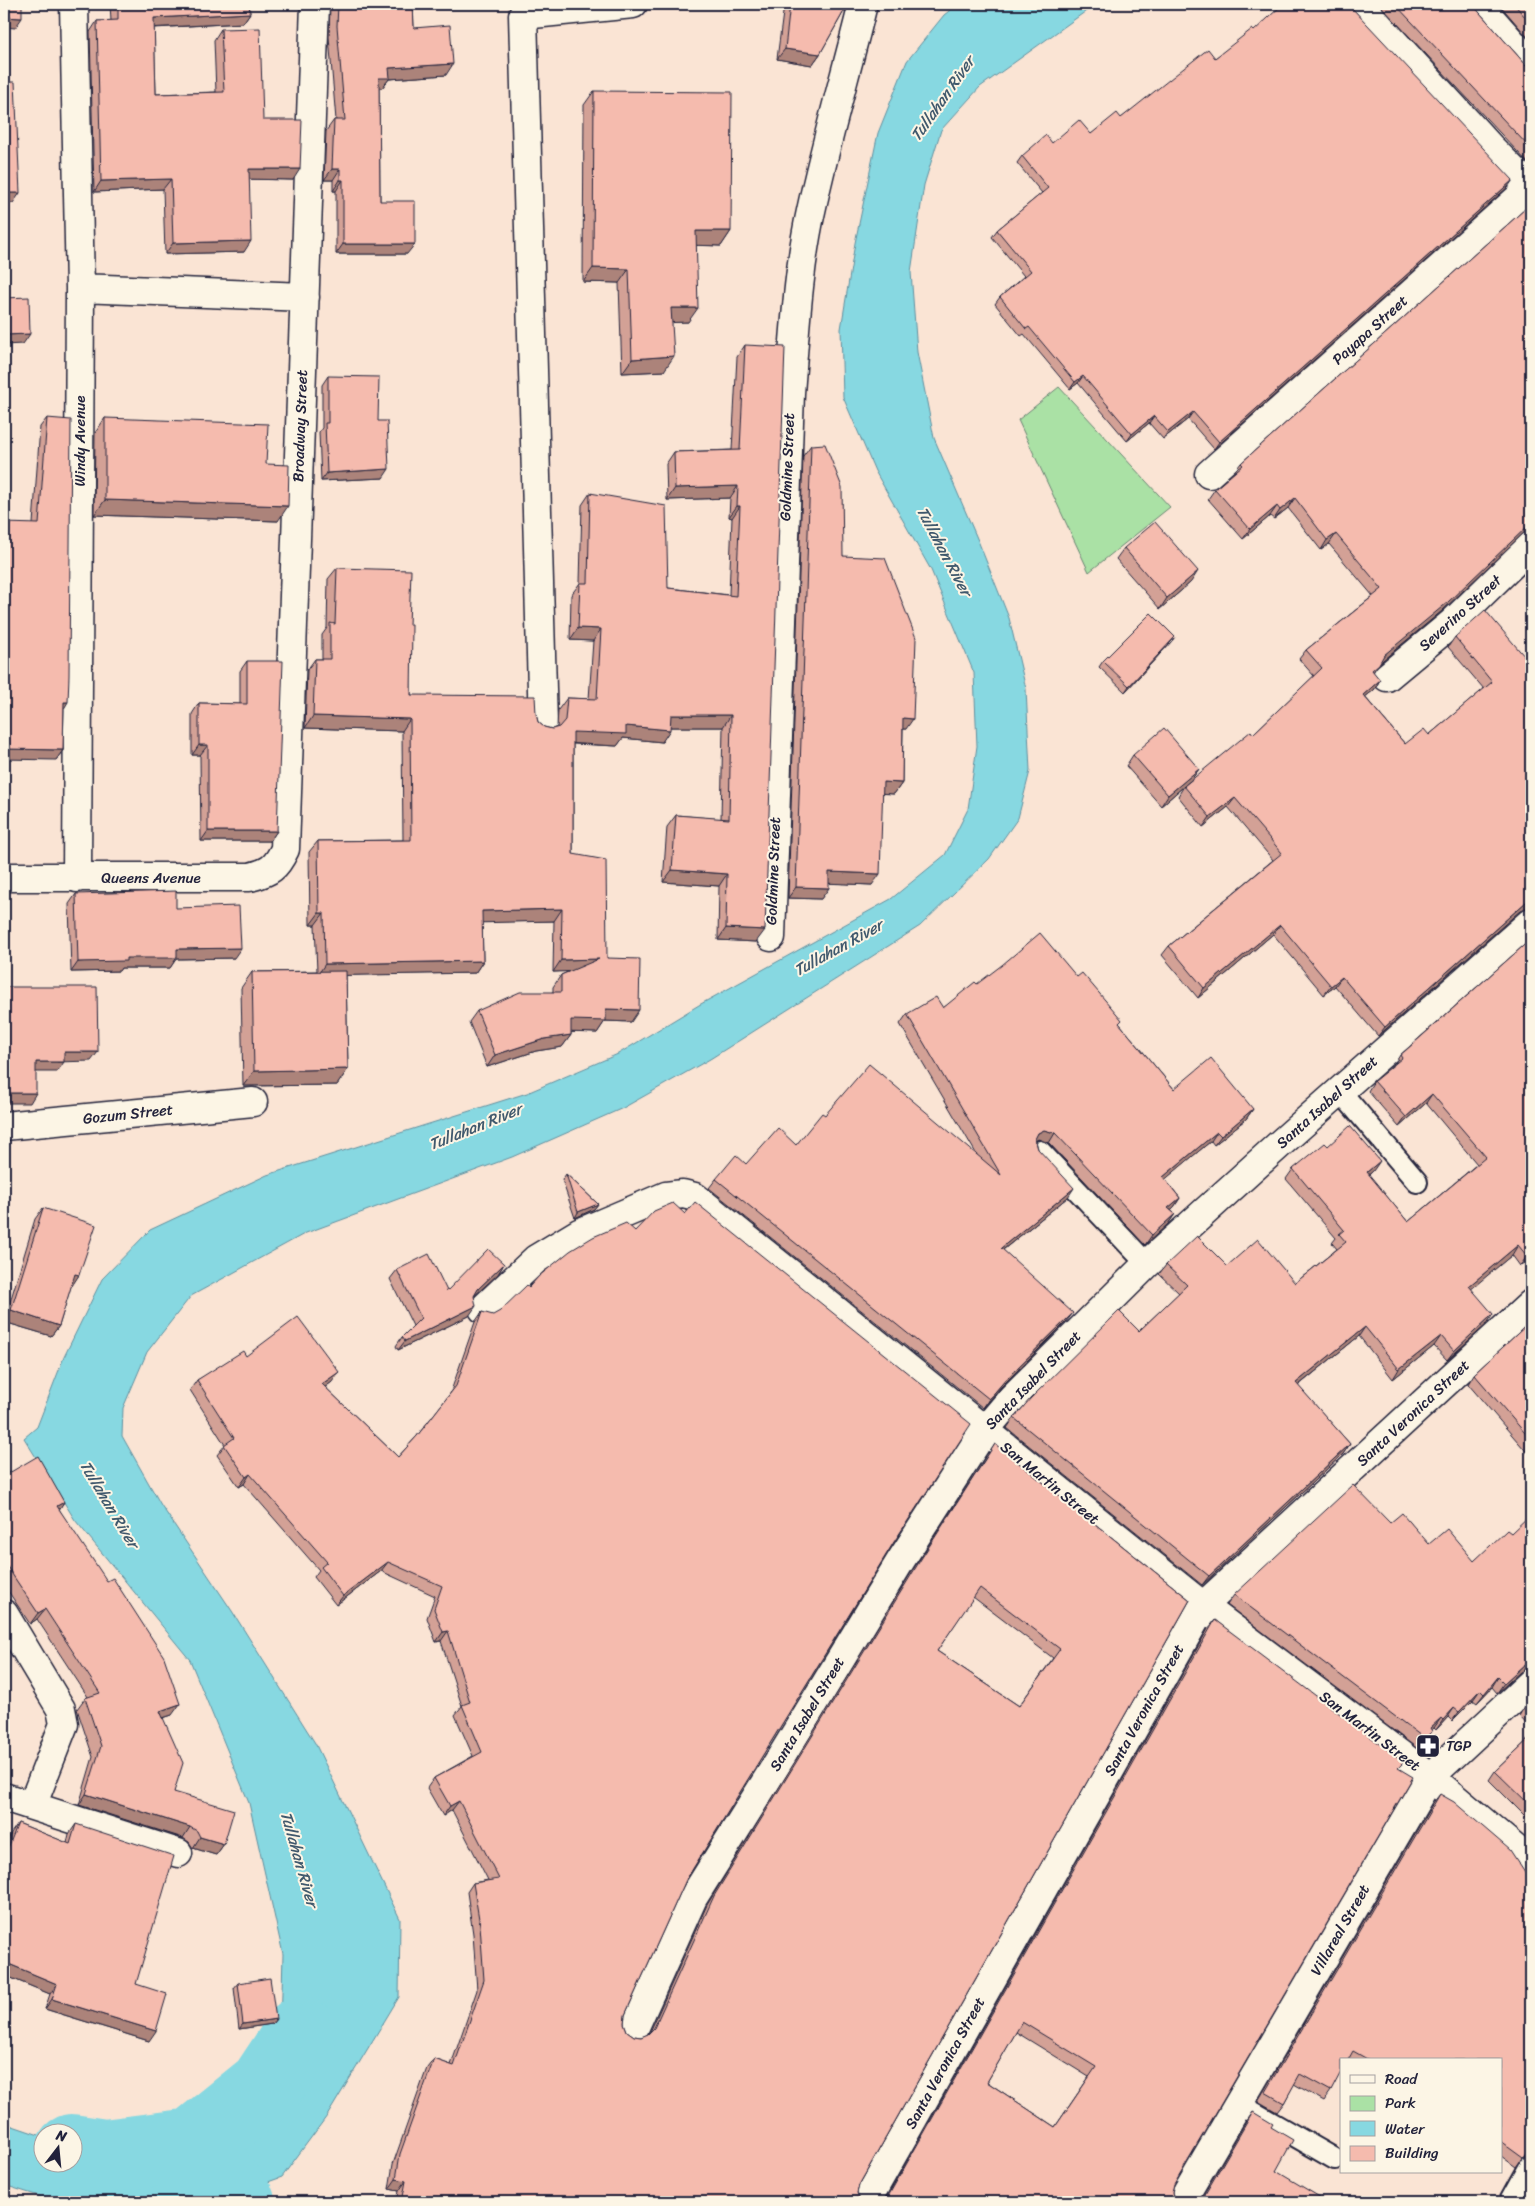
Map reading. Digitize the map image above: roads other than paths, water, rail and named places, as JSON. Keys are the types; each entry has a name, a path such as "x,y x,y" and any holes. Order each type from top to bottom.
{"street":[{"name":"Windy Avenue","path":"74,4 80,288 77,878"},
{"name":"Broadway Street","path":"286,849 315,4"},
{"path":"543,725 523,15 633,4"},
{"name":"Goldmine Street","path":"771,937 790,393 796,322 811,212 842,80 863,4"},
{"path":"1359,4 1491,148 1531,187"},
{"path":"1478,4 1531,64"},
{"name":"Payapa Street","path":"1209,474 1531,187"},
{"path":"80,288 304,297"},
{"name":"Severino Street","path":"1387,677 1452,623 1531,546"},
{"name":"Queens Avenue","path":"4,877 250,877 268,873 280,861 286,849"},
{"name":"Santa Isabel Street","path":"633,2031 693,1898 984,1431 1012,1398 1147,1264 1531,922"},
{"name":"Gozum Street","path":"4,1132 253,1102"},
{"name":"San Martin Street","path":"483,1309 536,1259 579,1233 666,1196 683,1194 695,1197 1204,1606 1430,1777 1531,1862"},
{"name":"Santa Veronica Street","path":"866,2202 1204,1606 1531,1304"},
{"path":"4,1614 61,1709 64,1724 32,1806"},
{"name":"Villareal Street","path":"1181,2202 1430,1777 1531,1683"},
{"path":"4,1796 178,1853"}],"lane":[{"path":"1340,1091 1417,1182"},
{"path":"1040,1151 1147,1264"},
{"path":"1239,2104 1335,2160"},
{"path":"1510,2202 1531,2164"}],"water":[{"path":"958,4 1096,4 980,87 941,130 924,185 911,272 917,352 934,438 1009,618 1026,689 1030,771 1018,818 989,859 920,926 710,1059 623,1108 512,1157 306,1233 191,1296 147,1352 123,1408 122,1436 161,1505 232,1611 315,1743 400,1919 399,1997 327,2116 282,2177 212,2202 58,2202 4,2185 4,2123 32,2133 32,2174 82,2174 82,2140 178,2147 232,2117 281,2030 283,1954 249,1803 190,1660 75,1520 24,1438 37,1427 64,1357 102,1279 150,1230 267,1175 527,1093 618,1054 699,1005 891,899 945,855 968,809 977,746 974,673 931,570 875,471 843,397 841,329 855,243 878,133 907,61 944,15"}],"waterway":[{"name":"Tullahan River","path":"82,2153 105,2156 193,2145 266,2086 301,2033"},
{"path":"193,2145 238,2202"}],"place":[{"name":"TGP","path":"1428,1746"}]}
